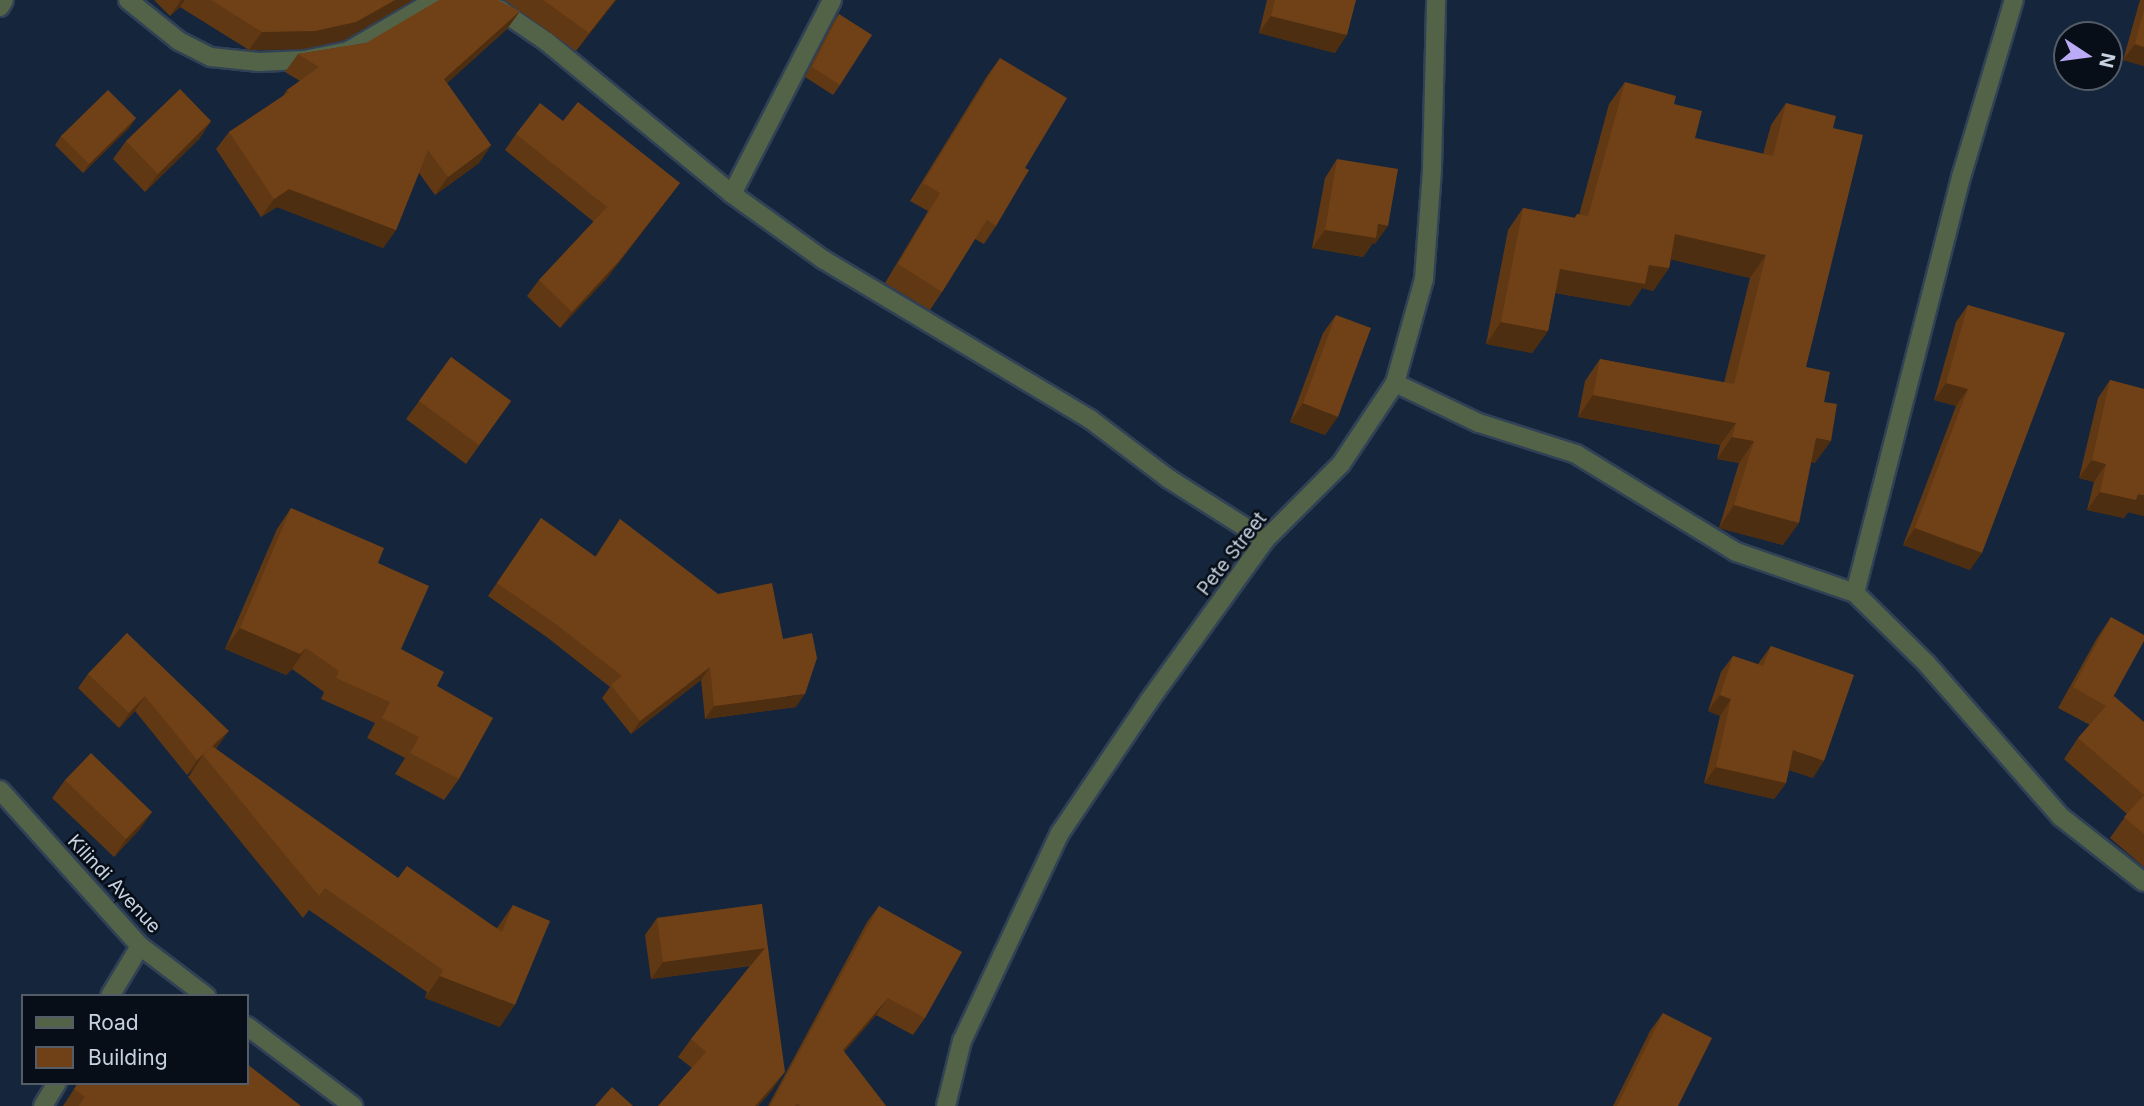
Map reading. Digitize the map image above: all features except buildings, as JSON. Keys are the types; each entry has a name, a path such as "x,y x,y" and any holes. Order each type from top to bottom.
{"street":[{"path":"0,7 4,0"},
{"path":"128,0 179,41 211,57 259,62 304,60 348,51 423,7 448,0"},
{"path":"473,0 500,10 547,42 732,194 824,260 1090,419 1169,479 1265,540"},
{"path":"732,194 832,0"},
{"name":"Pete Street","path":"946,1106 962,1041 1060,833 1149,701 1265,540 1341,464 1395,383 1424,279 1432,169 1436,0"},
{"path":"1855,593 1962,174 2014,0"},
{"path":"1395,383 1479,423 1576,454 1736,552 1855,593 1927,664 2061,817 2144,882"},
{"name":"Kilindi Avenue","path":"0,790 140,946 203,994"},
{"path":"111,994 140,946"},
{"path":"248,1027 353,1106"},
{"path":"43,1106 56,1085"}]}
